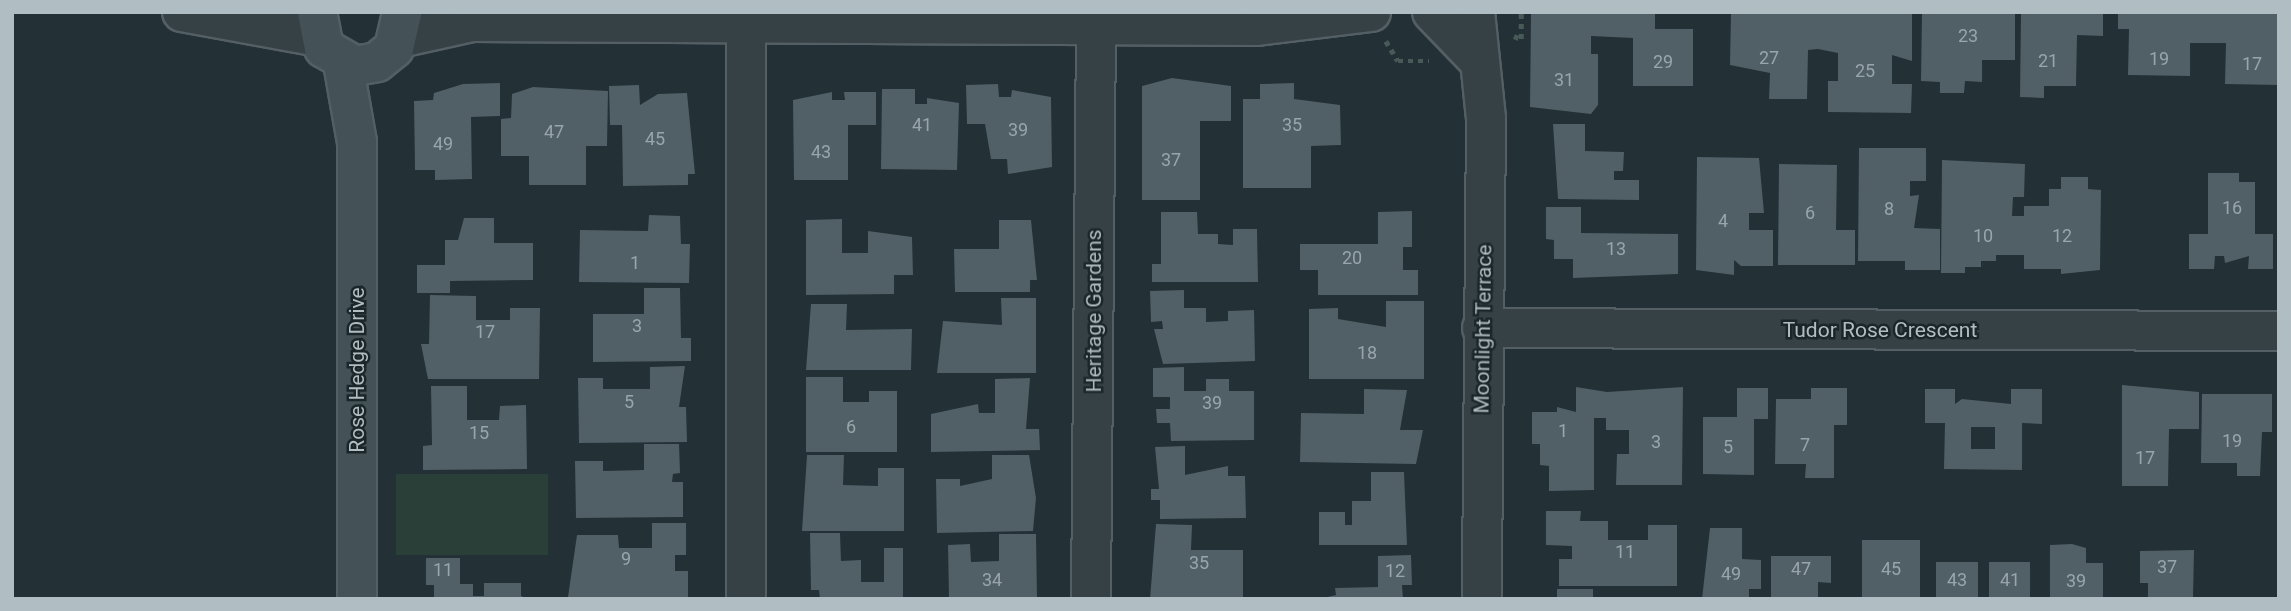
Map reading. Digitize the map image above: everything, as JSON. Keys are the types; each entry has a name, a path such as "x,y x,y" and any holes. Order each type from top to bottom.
{"street":[{"path":"182,12 350,34 454,17 746,25 1096,23 1257,26 1335,14 1371,12"},
{"path":"1432,12 1445,12"},
{"path":"1432,12 1478,60"},
{"name":"Moonlight Terrace","path":"1475,12 1486,119 1482,328 1482,599"},
{"name":"Heritage Gardens","path":"1091,599 1096,23"},
{"path":"746,25 746,599"},
{"name":"Rose Hedge Drive","path":"350,34 357,142 357,599"},
{"name":"Tudor Rose Crescent","path":"1482,328 2279,331"}],"green space":[{"path":"396,474 548,474 548,555 396,555"}],"building":[{"path":"1531,12 1655,12 1655,29 1693,29 1693,86 1633,86 1633,38 1591,36 1591,54 1598,54 1598,105 1591,114 1530,107"},
{"path":"1731,12 1912,12 1912,61 1892,55 1892,84 1912,84 1911,113 1828,112 1828,81 1838,81 1838,53 1818,49 1808,50 1807,99 1769,99 1770,73 1730,65"},
{"path":"1922,12 2015,12 2015,60 1982,60 1982,82 1965,81 1964,93 1940,93 1940,82 1921,81"},
{"path":"2021,12 2103,12 2103,36 2077,35 2076,86 2044,86 2044,98 2020,97"},
{"path":"2118,12 2279,12 2279,85 2225,84 2226,43 2190,43 2190,76 2128,75 2129,29 2118,29"},
{"path":"1172,78 1231,86 1231,121 1200,121 1200,200 1142,200 1142,86"},
{"path":"500,83 500,116 471,117 472,179 435,180 435,170 415,170 414,101 433,100 434,93 463,84"},
{"path":"1294,83 1294,99 1340,105 1341,145 1311,146 1311,188 1243,188 1243,99 1260,99 1260,84"},
{"path":"998,84 999,97 1011,97 1012,90 1051,97 1052,167 1008,174 1007,159 991,159 985,124 967,124 966,85"},
{"path":"639,85 640,105 658,94 687,93 695,174 688,174 688,185 623,186 622,125 610,125 609,86"},
{"path":"533,87 608,91 607,146 586,146 586,185 529,185 529,156 501,156 501,119 511,118 512,94"},
{"path":"882,89 915,89 915,104 927,104 927,98 959,103 957,170 881,169"},
{"path":"832,92 832,100 845,100 844,92 876,92 876,125 848,125 848,180 794,180 793,100"},
{"path":"1553,124 1585,124 1585,151 1624,152 1623,171 1614,171 1614,180 1639,180 1639,200 1558,199"},
{"path":"1859,148 1926,148 1926,181 1910,181 1910,196 1919,195 1914,228 1940,229 1940,270 1905,270 1905,261 1858,261"},
{"path":"1697,157 1759,158 1764,213 1749,213 1749,230 1773,230 1773,266 1741,266 1734,260 1734,275 1696,270"},
{"path":"1942,160 2025,164 2024,197 2013,197 2012,216 2024,216 2024,206 2049,206 2049,189 2061,189 2061,177 2088,177 2088,189 2101,190 2100,270 2061,274 2061,269 2024,269 2024,255 1996,255 1996,261 1981,261 1981,267 1965,267 1965,273 1941,273"},
{"path":"1779,164 1837,165 1836,230 1855,230 1855,265 1778,265"},
{"path":"2208,173 2239,173 2239,182 2255,182 2255,234 2273,234 2273,269 2248,269 2249,256 2225,263 2224,256 2215,256 2214,269 2189,269 2189,234 2208,234"},
{"path":"1546,207 1581,207 1581,233 1678,234 1678,274 1573,278 1573,259 1554,259 1554,240 1546,239"},
{"path":"1412,211 1412,247 1403,247 1403,270 1418,270 1418,295 1318,295 1318,270 1300,270 1300,244 1378,244 1378,212"},
{"path":"1161,212 1197,212 1198,234 1218,234 1218,244 1233,245 1233,229 1257,229 1258,282 1152,282 1152,264 1161,264"},
{"path":"649,215 680,216 681,244 690,244 689,283 579,282 580,230 648,231"},
{"path":"464,218 494,218 494,243 533,243 533,280 450,281 450,293 417,293 417,265 445,265 445,240 458,240"},
{"path":"842,219 842,253 868,253 868,231 912,237 913,275 894,275 894,294 806,295 806,220"},
{"path":"999,220 1031,220 1037,280 1030,280 1030,292 955,292 954,249 999,249"},
{"path":"644,288 680,288 681,338 691,338 691,361 593,362 593,314 644,314"},
{"path":"1184,290 1184,308 1206,308 1206,322 1228,321 1228,311 1254,310 1255,361 1163,364 1154,329 1163,329 1162,321 1151,322 1150,291"},
{"path":"430,295 476,296 476,320 510,320 510,308 540,308 539,379 428,379 421,344 429,344"},
{"path":"1001,298 1036,298 1036,373 937,373 943,321 1002,325"},
{"path":"1386,301 1424,301 1424,379 1309,379 1309,309 1338,308 1338,319 1386,327"},
{"path":"811,304 847,304 846,330 912,329 911,370 806,370"},
{"path":"685,366 679,407 686,407 687,442 579,443 578,378 603,378 603,389 650,389 650,367"},
{"path":"1184,367 1184,391 1206,391 1206,379 1229,379 1229,391 1254,391 1254,440 1171,441 1170,423 1157,423 1156,409 1170,409 1170,397 1153,397 1153,368"},
{"path":"806,377 843,377 843,402 869,402 869,391 897,391 897,452 806,452"},
{"path":"1030,378 1026,429 1039,429 1040,450 931,452 931,414 978,404 979,413 995,413 995,379"},
{"path":"2122,385 2199,392 2199,429 2169,429 2168,486 2122,486"},
{"path":"431,386 467,386 467,420 499,420 500,406 526,405 527,469 423,470 423,446 432,445"},
{"path":"1576,387 1607,392 1683,387 1682,485 1616,485 1617,454 1629,454 1629,430 1606,430 1606,418 1594,418 1594,490 1549,491 1549,466 1540,465 1540,444 1532,444 1532,412 1557,412 1557,407 1576,412"},
{"path":"1737,388 1768,388 1768,419 1754,419 1754,475 1703,474 1703,417 1737,417"},
{"path":"1811,388 1847,388 1847,425 1834,425 1834,478 1805,478 1806,464 1775,464 1776,399 1811,399"},
{"path":"1364,389 1407,390 1400,430 1423,430 1416,464 1300,462 1301,413 1364,414"},
{"path":"1925,389 1955,389 1955,404 1962,399 2011,404 2011,389 2042,389 2042,424 2022,423 2022,470 1944,469 1945,423 1925,423","holes":["1971,427 1995,427 1995,449 1971,449"]},
{"path":"2202,394 2272,394 2272,432 2262,432 2260,476 2237,476 2237,463 2201,463"},
{"path":"644,444 679,444 680,473 673,474 672,482 683,482 683,517 576,518 575,461 603,461 603,471 644,470"},
{"path":"1185,446 1185,475 1228,466 1228,476 1245,476 1246,518 1160,519 1160,500 1151,500 1151,489 1159,489 1155,447"},
{"path":"807,455 844,455 843,485 878,486 878,468 904,468 904,531 802,531"},
{"path":"992,455 1029,455 1036,498 1033,531 937,533 936,479 960,479 960,486 992,479"},
{"path":"1371,472 1404,472 1407,545 1319,545 1319,512 1345,512 1345,525 1352,525 1352,501 1371,501"},
{"path":"1546,511 1581,511 1580,521 1608,521 1608,540 1648,540 1648,525 1677,525 1677,586 1559,586 1559,559 1572,559 1572,546 1546,545"},
{"path":"652,523 686,523 686,555 675,555 675,571 688,571 688,597 568,597 577,535 618,535 619,548 652,548"},
{"path":"1156,524 1192,525 1191,550 1243,550 1243,599 1150,599"},
{"path":"1710,528 1742,528 1742,559 1761,560 1761,589 1749,589 1749,599 1702,599"},
{"path":"810,533 840,533 841,561 861,560 861,582 884,582 884,548 903,548 903,599 820,599 819,590 811,590"},
{"path":"999,534 1036,534 1037,599 949,599 948,545 970,544 971,562 999,561"},
{"path":"1862,540 1920,540 1920,599 1862,599"},
{"path":"2072,544 2086,548 2086,563 2103,563 2103,599 2050,599 2050,545"},
{"path":"2194,550 2193,599 2148,599 2148,583 2140,583 2140,551"},
{"path":"1411,555 1412,585 1402,585 1403,599 1319,599 1336,595 1335,588 1378,587 1378,556"},
{"path":"1771,556 1831,556 1831,583 1818,582 1818,599 1771,599"},
{"path":"426,558 460,558 460,584 473,584 473,596 484,596 484,583 521,583 521,596 528,599 434,599 434,585 426,585"},
{"path":"1936,562 1978,562 1978,599 1936,599"},
{"path":"1989,562 2030,562 2030,599 1989,599"},
{"path":"1557,589 1593,589 1593,599 1557,599"}]}
